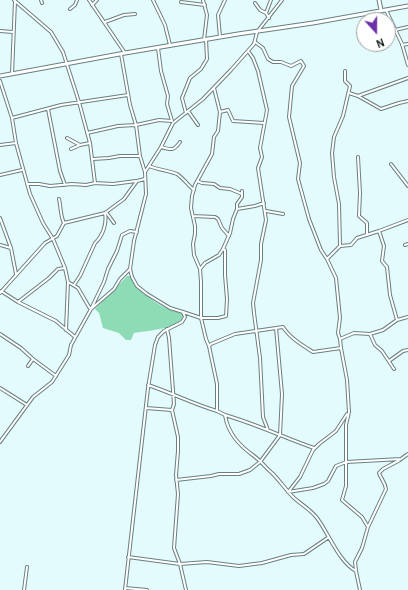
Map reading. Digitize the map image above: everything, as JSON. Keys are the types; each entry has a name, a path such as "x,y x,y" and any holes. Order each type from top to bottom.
{"street":[{"path":"70,9 75,5 77,0"},
{"path":"89,0 123,53 140,156 145,172 146,194 134,241 130,269 132,277 137,286 170,308 201,318 218,318 226,316 227,299 225,250 223,249"},
{"path":"92,5 97,0"},
{"path":"153,0 165,25 170,46"},
{"path":"198,125 187,112 182,98 190,78 201,69 207,59 205,40 207,15 203,0"},
{"path":"220,37 218,15 225,0"},
{"path":"266,13 271,0"},
{"path":"145,172 161,147 173,122 187,112 214,88 248,51 255,42 258,32 282,0"},
{"path":"379,0 381,10"},
{"path":"12,74 15,1"},
{"path":"15,1 52,32 63,52 90,143 95,183"},
{"path":"181,2 205,5"},
{"path":"255,4 260,10 266,13 269,18"},
{"path":"0,76 123,53 313,23 408,6"},
{"path":"104,22 124,15 135,14"},
{"path":"396,30 408,27"},
{"path":"0,31 13,32"},
{"path":"396,32 402,45 408,65"},
{"path":"255,42 263,48 268,59 273,62 281,62 291,66 301,61 304,66 292,86 289,117 299,152 300,162 298,179 309,219 320,250 327,259 336,278 340,318 338,333 347,380 348,412 346,425 346,486 342,500 362,516 368,527"},
{"path":"402,45 408,44"},
{"path":"158,48 161,71 168,96 167,104 173,122"},
{"path":"248,51 253,58 265,99 266,110 260,148 262,157 258,168 266,211 266,220 261,244 253,303 260,358 263,417 268,430"},
{"path":"340,246 339,204 334,177 332,153 334,137 343,116 350,86 346,81 345,71"},
{"path":"358,96 408,78"},
{"path":"0,81 12,118 22,170 43,223 53,239 65,268 68,282 66,330"},
{"path":"214,88 220,112 218,131 214,137 212,154 197,181 192,196 191,208 195,234 193,244 194,255 200,269 201,318 217,384 217,411"},
{"path":"348,93 358,96 381,109 408,101"},
{"path":"12,118 79,102 129,95"},
{"path":"48,109 60,171 65,185"},
{"path":"220,112 228,110 233,121 264,123"},
{"path":"87,133 118,126 136,125 159,120 173,122"},
{"path":"67,138 80,145"},
{"path":"161,147 172,149 177,147 180,142"},
{"path":"0,145 16,143"},
{"path":"71,149 90,143"},
{"path":"93,159 120,156 140,156"},
{"path":"358,157 360,193 359,216 368,223 367,235"},
{"path":"390,164 408,186"},
{"path":"148,166 156,170 164,170 178,175 194,190"},
{"path":"0,175 22,170"},
{"path":"27,184 50,186 95,183 112,184 145,179"},
{"path":"64,222 106,213 124,199 137,181"},
{"path":"197,181 214,184 220,188 230,189 242,194"},
{"path":"200,269 205,263 219,255 223,249 229,236 242,191"},
{"path":"58,199 61,208 61,216 64,222"},
{"path":"237,209 264,203"},
{"path":"266,211 284,214"},
{"path":"106,213 114,223"},
{"path":"74,286 95,244 100,240 106,219 106,213"},
{"path":"193,216 215,216 229,236"},
{"path":"0,218 11,248 16,274"},
{"path":"327,259 340,246 351,245 357,238 408,220"},
{"path":"64,222 57,236 45,244 0,292 56,321 75,337"},
{"path":"0,442 33,397 52,382 56,376 104,282 122,235 130,231 136,232"},
{"path":"379,231 384,246 382,261 387,268 390,295 397,320"},
{"path":"0,245 11,248"},
{"path":"18,302 49,278 58,269 65,268"},
{"path":"91,308 114,288 120,279 130,269"},
{"path":"68,282 78,288 88,307 91,308"},
{"path":"147,590 125,589 148,385 155,345 158,338 167,329 184,320 185,318 182,312"},
{"path":"340,339 354,333 370,334 383,330 397,320 408,316"},
{"path":"209,346 210,344 235,334 283,326 286,332 296,342 313,352 341,348"},
{"path":"176,480 219,474 239,474 250,470 260,462 280,435 282,394 276,328"},
{"path":"167,329 174,394 174,404 172,410 178,438 176,480 178,494 174,548 180,564 186,590"},
{"path":"0,334 21,348 56,376"},
{"path":"370,334 375,345 382,351 394,369"},
{"path":"388,361 403,351 408,350"},
{"path":"28,366 33,359"},
{"path":"148,385 315,448"},
{"path":"0,388 27,405"},
{"path":"146,408 172,410"},
{"path":"288,492 300,477 315,448 336,431 348,412"},
{"path":"226,415 226,421 232,434 244,449 255,456 288,492 316,516 335,546 338,554 351,569 356,571"},
{"path":"360,590 355,562 362,548 368,527 386,489 385,483 380,477 379,473 408,454"},
{"path":"288,492 313,488 324,484 336,466 346,462 401,459"},
{"path":"128,557 180,564 207,562 240,566 262,563 291,554 304,554 329,537"},
{"path":"24,590 28,567"}],"green space":[{"path":"127,276 130,276 141,290 151,299 166,308 181,313 183,315 181,320 170,326 134,333 131,340 126,340 119,333 103,328 99,313 95,309"}]}
